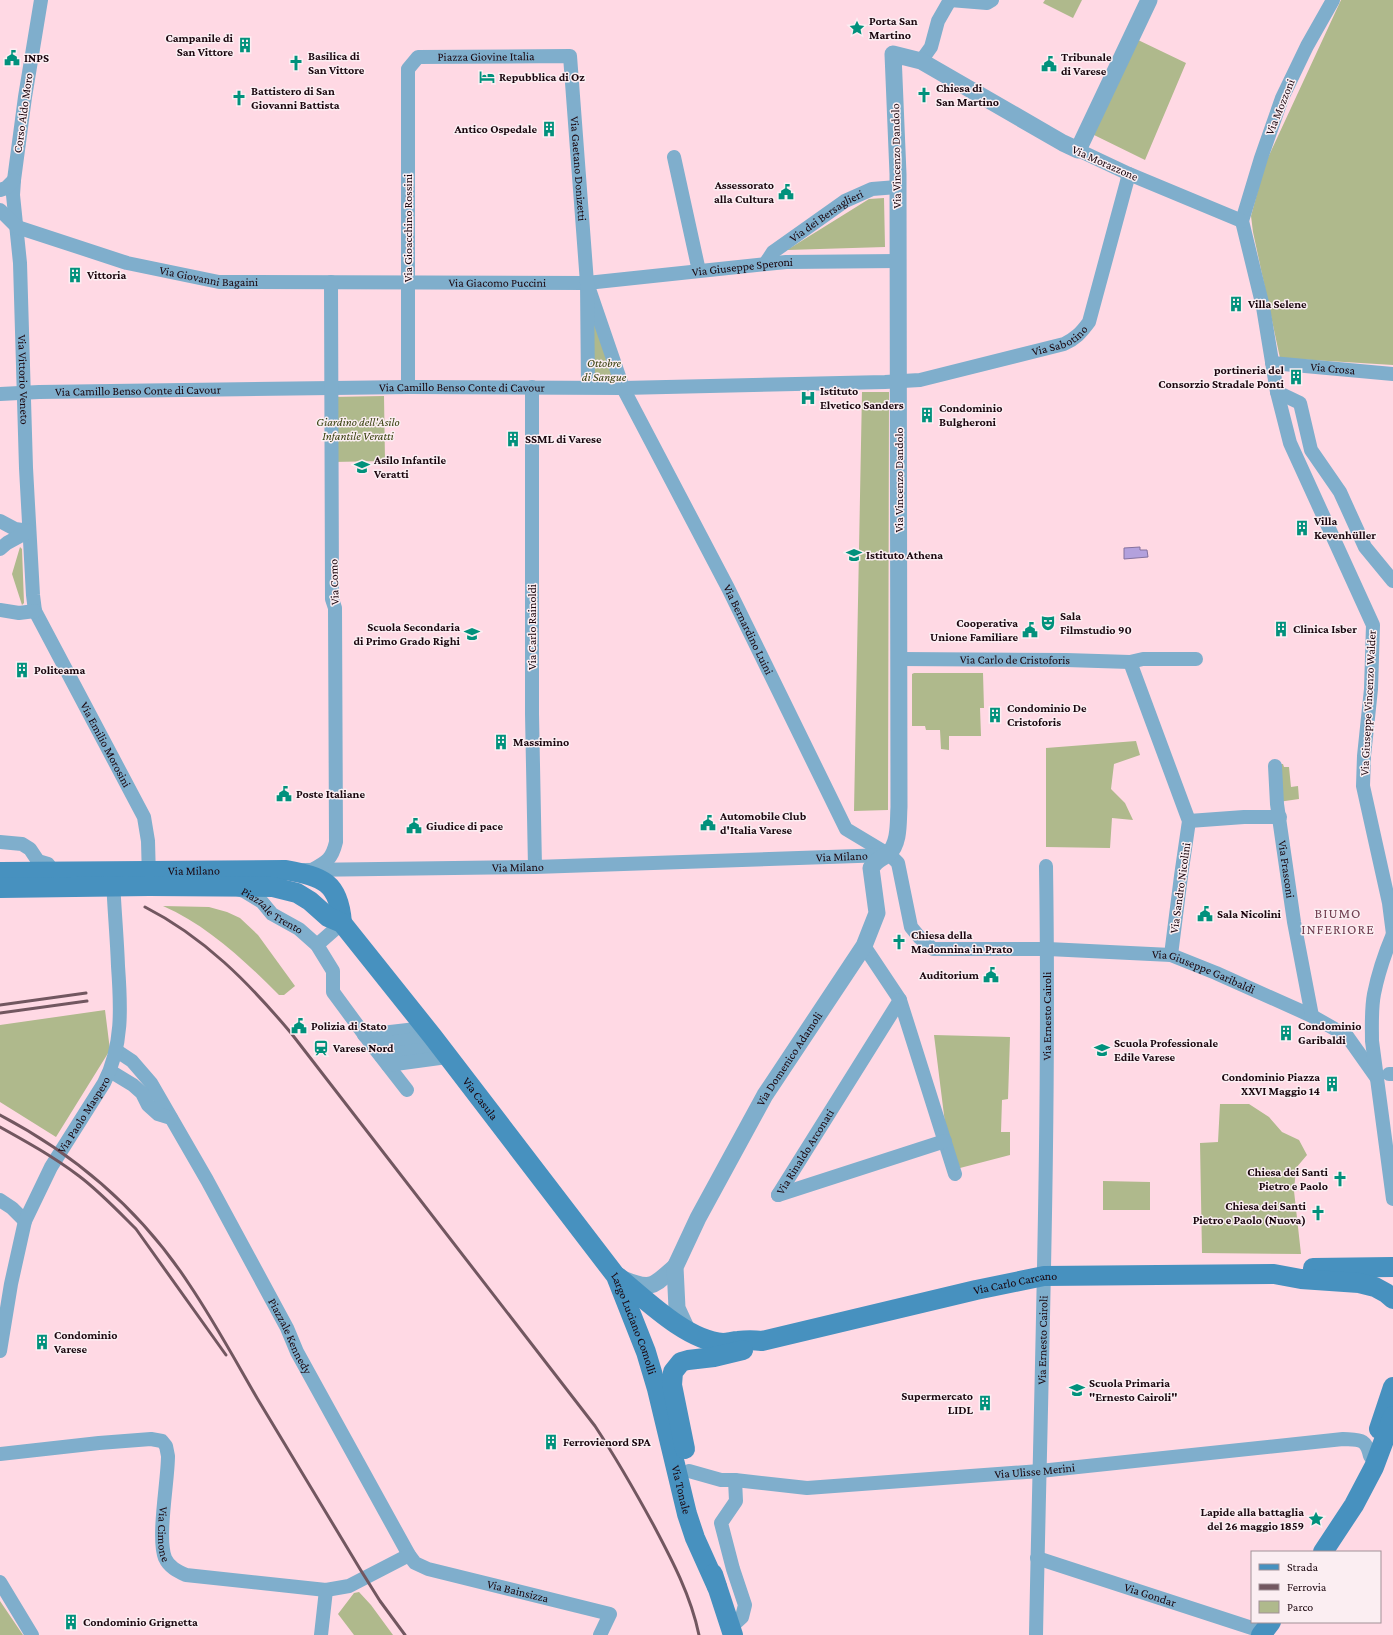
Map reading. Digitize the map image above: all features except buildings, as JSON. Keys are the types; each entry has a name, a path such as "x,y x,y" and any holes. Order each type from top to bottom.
{"main road":[{"name":"Via Milano","path":"0,888 113,879 286,870"},
{"name":"Via Casula","path":"286,870 304,873 325,882 338,898 342,923"},
{"name":"Via Milano","path":"0,872 53,871 113,879"},
{"name":"Via Milano","path":"149,878 223,886 260,886"},
{"name":"Via Casula","path":"260,886 279,888 297,893 310,901 328,917 342,923 436,1042 616,1276"},
{"name":"Via Carlo Carcano","path":"1274,1274 1299,1268 1388,1267"},
{"name":"Via Carlo Carcano","path":"688,1332 711,1341 723,1343 751,1340 762,1341 969,1292 1044,1276 1274,1274 1301,1279 1359,1283 1386,1294"},
{"name":"Largo Luciano Comolli","path":"616,1276 671,1321 688,1332"},
{"name":"Largo Luciano Comolli","path":"616,1276 664,1387"},
{"name":"Via Carlo Carcano","path":"695,1358 731,1353 751,1348 762,1341"},
{"name":"Largo Luciano Comolli","path":"664,1387 676,1367 681,1362 695,1358"},
{"name":"Via Tonale","path":"664,1387 689,1471 696,1511 717,1587 732,1632"},
{"name":"Via Tonale","path":"664,1387 688,1514 695,1538 717,1587"},
{"path":"1324,1551 1354,1505 1374,1467 1388,1420 1393,1387"},
{"path":"1364,1484 1370,1456 1388,1420"}],"street":[{"name":"Corso Aldo Moro","path":"16,227 14,180 25,97 41,0"},
{"path":"921,61 931,47 938,21 950,0 987,3 992,0"},
{"path":"1078,150 1150,0"},
{"name":"Via Mozzoni","path":"1242,221 1261,158 1282,98 1307,46 1333,0"},
{"name":"Via Morazzone","path":"893,54 921,61 1063,143 1129,174 1242,221"},
{"name":"Via Vincenzo Dandolo","path":"887,855 895,845 899,811 899,382 897,187 893,54"},
{"name":"Piazza Giovine Italia","path":"408,69 418,57 570,56"},
{"name":"Via Gaetano Donizetti","path":"570,56 587,283"},
{"name":"Via Gioacchino Rossini","path":"408,69 408,381 410,387"},
{"path":"674,157 698,271"},
{"name":"Via Sabotino","path":"899,382 920,380 1064,344 1075,338 1088,322 1129,174"},
{"path":"0,190 6,188 14,180"},
{"name":"Via dei Bersaglieri","path":"765,264 773,252 845,201 872,189 897,187"},
{"path":"0,210 16,227"},
{"name":"Via Giuseppe Vincenzo Walder","path":"1242,221 1262,307 1277,392 1290,443 1373,626 1371,689 1364,756 1364,786 1389,904 1393,934 1374,994 1372,1041 1384,1075 1393,1199"},
{"name":"Via Giovanni Bagaini","path":"16,227 127,263 219,282 408,281"},
{"name":"Via Vittorio Veneto","path":"16,227 20,263 29,531 35,611"},
{"name":"Via Giuseppe Speroni","path":"587,283 786,262 898,260"},
{"name":"Via Giacomo Puccini","path":"408,281 587,283"},
{"name":"Via Como","path":"311,870 329,859 334,851 336,842 334,750 335,608 332,599 331,282"},
{"path":"587,283 588,387"},
{"name":"Via Bernardino Luini","path":"587,283 623,388 728,588 846,829 887,855"},
{"name":"Via Crosa","path":"1272,363 1393,374"},
{"name":"Via Camillo Benso Conte di Cavour","path":"0,394 410,387 623,388 899,382"},
{"name":"Via Carlo Rainoldi","path":"532,387 532,714 535,867"},
{"path":"1277,392 1300,403 1311,450 1340,492 1365,547 1393,581"},
{"path":"0,521 15,529 29,531"},
{"path":"0,549 7,543 29,531"},
{"path":"0,610 19,613 35,611"},
{"name":"Via Emilio Morosini","path":"35,611 144,816 148,841 149,878"},
{"name":"Via Carlo de Cristoforis","path":"900,659 1137,661 1196,659"},
{"path":"1137,661 1189,821 1244,817 1279,811"},
{"name":"Via Frasconi","path":"1275,766 1279,811 1294,922 1312,1016"},
{"name":"Via Sandro Nicolini","path":"1171,955 1180,876 1189,821"},
{"path":"0,842 22,844 30,849 38,861 48,864 53,871"},
{"name":"Via Milano","path":"286,870 535,867 887,855"},
{"name":"Via Domenico Adamoli","path":"616,1276 637,1285 648,1287 659,1282 675,1267 698,1218 765,1095 864,946 877,913 871,868 880,857 887,855"},
{"name":"Via Giuseppe Garibaldi","path":"887,855 891,856 898,863 911,927 933,950 1048,949 1171,955 1216,973 1312,1016 1347,1036 1384,1075"},
{"path":"1046,866 1048,949"},
{"name":"Via Paolo Maspero","path":"0,1350 11,1284 25,1221 51,1167 110,1071 116,1051 121,1008 113,879"},
{"name":"Piazzale Trento","path":"223,886 244,890 262,902 272,914 299,929 317,945 333,971 334,992 407,1090"},
{"path":"317,945 342,923"},
{"path":"864,946 900,1000 954,1174"},
{"name":"Via Ernesto Cairoli","path":"1036,1635 1048,1073 1048,949"},
{"name":"Via Rinaldo Arconati","path":"900,1000 778,1195 945,1141"},
{"path":"376,1050 436,1042"},
{"path":"376,1050 436,1042"},
{"name":"Piazzale Kennedy","path":"116,1051 132,1061 142,1071 190,1149 287,1328 296,1352 408,1555"},
{"path":"110,1071 133,1085 142,1094 148,1105 158,1114 171,1118"},
{"path":"0,1200 12,1208 25,1221"},
{"name":"Via Domenico Adamoli","path":"675,1267 677,1308 688,1332"},
{"name":"Via Ulisse Merini","path":"689,1471 721,1480 735,1480 807,1488 1040,1471 1343,1439 1362,1441 1368,1446 1370,1456"},
{"name":"Via Cimone","path":"0,1454 99,1443 159,1440 165,1443 168,1456 162,1538 165,1557 173,1568 193,1577 326,1590 349,1586 408,1555"},
{"name":"Via Tonale","path":"732,1632 742,1617 745,1605 720,1523 736,1501 735,1480"},
{"name":"Via Bainsizza","path":"408,1555 416,1563 428,1569 610,1614 600,1635"},
{"name":"Via Gondar","path":"1037,1558 1265,1630"},
{"path":"0,1582 32,1635"},
{"path":"321,1635 326,1590"}],"green space":[{"path":"1045,0 1082,0 1073,18 1043,3"},
{"path":"1341,0 1393,0 1393,365 1280,358 1253,232 1251,216 1265,164"},
{"path":"1136,39 1186,63 1145,160 1092,134"},
{"path":"884,198 885,247 787,250 869,199"},
{"name":"Ottobre di Sangue","path":"590,296 621,377 604,384 590,383"},
{"path":"862,392 889,392 888,810 854,811"},
{"name":"Giardino dell'Asilo Infantile Veratti","path":"384,396 385,461 332,462 331,397"},
{"path":"20,547 22,549 24,603 22,605 12,574"},
{"path":"983,673 984,708 980,708 981,736 949,736 949,750 941,749 940,730 926,730 925,726 912,726 912,674"},
{"path":"1136,741 1140,755 1114,764 1111,789 1125,803 1133,820 1112,818 1110,848 1046,847 1046,748"},
{"path":"1276,764 1283,764 1284,767 1289,767 1291,787 1298,786 1299,799 1278,802"},
{"path":"163,906 209,907 227,912 240,918 258,935 295,986 284,995 279,995 253,969 225,945 195,923"},
{"path":"105,1010 110,1050 56,1137 0,1102 0,1025"},
{"path":"934,1035 1010,1037 1008,1099 1002,1100 1001,1132 1010,1132 1010,1155 960,1168 946,1131"},
{"path":"1220,1104 1249,1104 1269,1117 1282,1132 1299,1140 1307,1155 1296,1168 1294,1191 1301,1254 1202,1253 1200,1143 1218,1142"},
{"path":"1103,1181 1150,1182 1150,1210 1103,1210"},
{"path":"359,1592 371,1605 393,1635 354,1635 338,1614 354,1593"},
{"path":"0,1601 23,1635 0,1635"}],"shaded area":[{"path":"1140,547 1140,550 1147,550 1148,557 1124,559 1124,548"}],"railway":[{"path":"145,907 187,932 206,947 242,979 275,1014 595,1426 633,1487 668,1552 686,1592 699,1635"},
{"path":"0,1005 86,993"},
{"path":"0,1013 87,1001"},
{"path":"0,1115 55,1148 81,1167 129,1209 171,1258 207,1312 360,1569 380,1601 405,1635"},
{"path":"0,1127 70,1169 101,1195 136,1229 226,1355"}],"place":[{"name":"Porta San Martino","path":"857,28"},
{"name":"Campanile di San Vittore","path":"245,45"},
{"name":"INPS","path":"12,58"},
{"name":"Basilica di San Vittore","path":"296,63"},
{"name":"Tribunale di Varese","path":"1049,64"},
{"name":"Repubblica di Oz","path":"487,77"},
{"name":"Chiesa di San Martino","path":"924,95"},
{"name":"Battistero di San Giovanni Battista","path":"239,98"},
{"name":"Antico Ospedale","path":"549,129"},
{"name":"Assessorato alla Cultura","path":"786,192"},
{"name":"Vittoria","path":"75,275"},
{"name":"Villa Selene","path":"1236,304"},
{"name":"portineria del Consorzio Stradale Ponti","path":"1296,377"},
{"name":"Istituto Elvetico Sanders","path":"808,398"},
{"name":"Condominio Bulgheroni","path":"927,415"},
{"name":"SSML di Varese","path":"513,439"},
{"name":"Asilo Infantile Veratti","path":"362,467"},
{"name":"Villa Kevenhüller","path":"1302,528"},
{"name":"Istituto Athena","path":"854,555"},
{"name":"Sala Filmstudio 90","path":"1048,623"},
{"name":"Clinica Isber","path":"1281,629"},
{"name":"Cooperativa Unione Familiare","path":"1030,630"},
{"name":"Scuola Secondaria di Primo Grado Righi","path":"472,634"},
{"name":"Politeama","path":"22,670"},
{"name":"Condominio De Cristoforis","path":"995,715"},
{"name":"Massimino","path":"501,742"},
{"name":"Poste Italiane","path":"284,794"},
{"name":"Automobile Club d'Italia Varese","path":"708,823"},
{"name":"Giudice di pace","path":"414,826"},
{"name":"Sala Nicolini","path":"1205,914"},
{"name":"Chiesa della Madonnina in Prato","path":"899,942"},
{"name":"Auditorium","path":"991,975"},
{"name":"Polizia di Stato","path":"299,1026"},
{"name":"Condominio Garibaldi","path":"1286,1033"},
{"name":"Varese Nord","path":"321,1048"},
{"name":"Scuola Professionale Edile Varese","path":"1102,1050"},
{"name":"Condominio Piazza XXVI Maggio 14","path":"1332,1084"},
{"name":"Chiesa dei Santi Pietro e Paolo","path":"1340,1179"},
{"name":"Chiesa dei Santi Pietro e Paolo (Nuova)","path":"1318,1213"},
{"name":"Condominio Varese","path":"42,1342"},
{"name":"Scuola Primaria \"Ernesto Cairoli\"","path":"1077,1390"},
{"name":"Supermercato LIDL","path":"985,1403"},
{"name":"Ferrovienord SPA","path":"551,1442"},
{"name":"Lapide alla battaglia del 26 maggio 1859","path":"1316,1519"},
{"name":"Condominio Grignetta","path":"71,1622"}],"district":[{"name":"BIUMO INFERIORE","path":"1338,922"}]}
